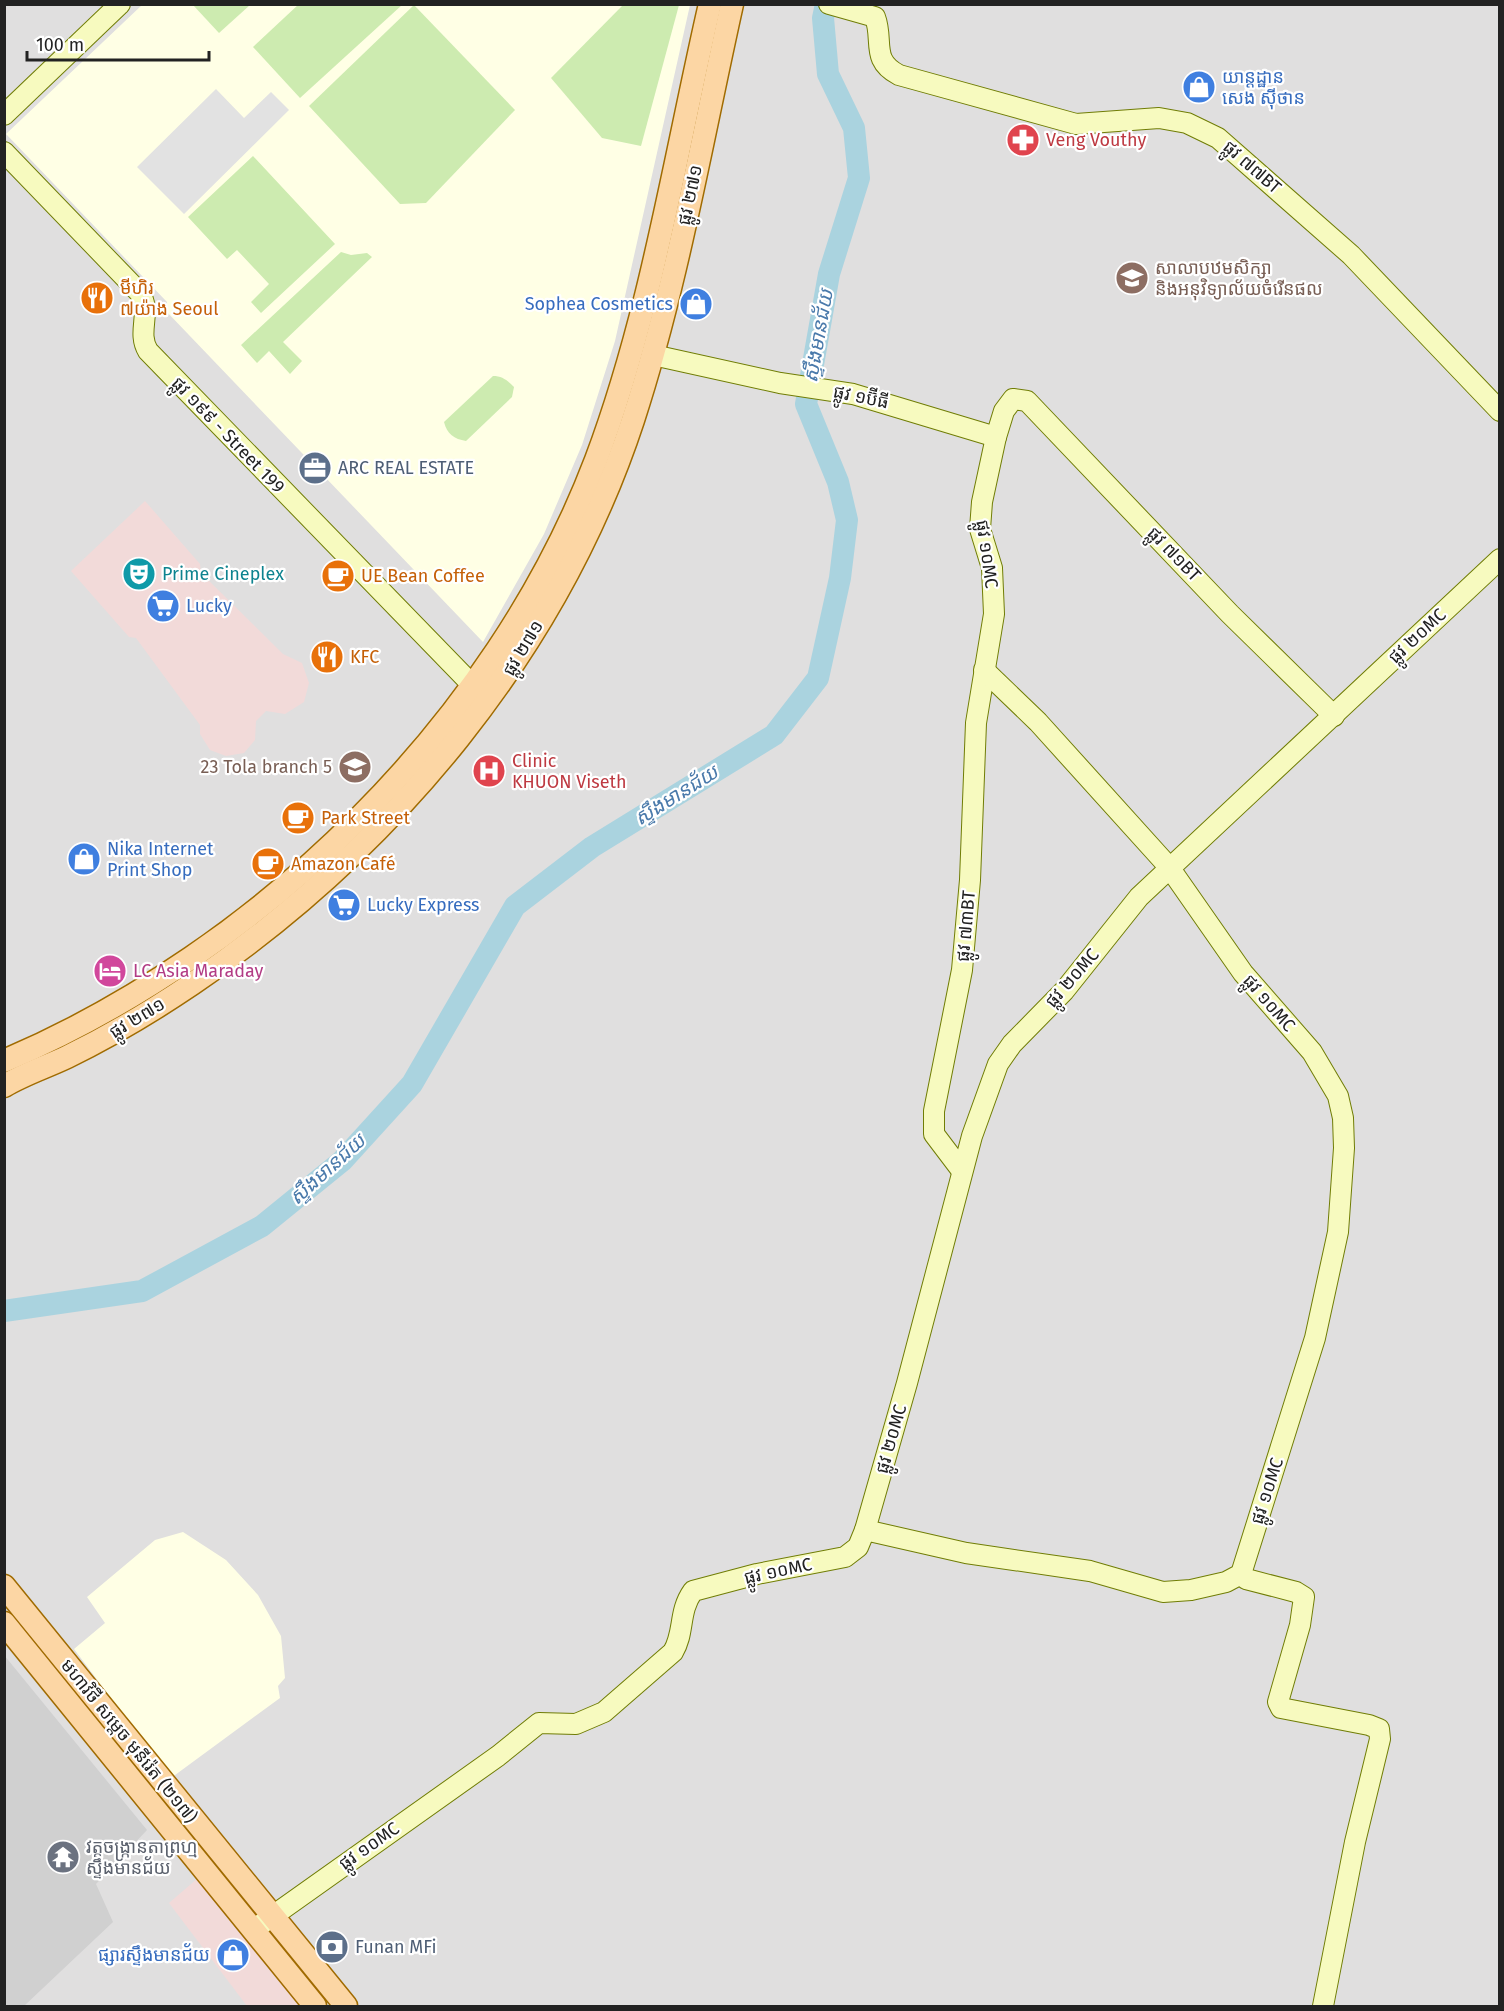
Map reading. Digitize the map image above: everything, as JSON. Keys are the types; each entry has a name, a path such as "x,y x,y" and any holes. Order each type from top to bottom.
{"main road":[{"name":"ផ្លូវ ២៧១","path":"481,694 513,626 556,548 580,497 612,413 655,252 710,4"},
{"name":"ផ្លូវ ២៧១","path":"6,1078 67,1057 155,1009 248,943 340,865 403,802 481,694 529,639 576,557 633,421 653,355 732,4"},
{"name":"មហាវិថី សម្តេច មុនីរ៉េត (២១៧)","path":"4,1586 346,2007"},
{"name":"មហាវិថី សម្តេច មុនីរ៉េត (២១៧)","path":"8,1629 315,2007"}],"street":[{"path":"4,115 120,4"},
{"name":"ផ្លូវ ៧៧BT","path":"829,4 875,16 881,58 886,69 899,75 1076,124 1159,118 1187,123 1218,138 1351,255 1500,411"},
{"name":"ផ្លូវ ១៩៩ - Street 199","path":"4,152 139,292 145,301 147,312 142,333 147,351 481,694"},
{"name":"ផ្លូវ ១ប៊ីធី","path":"653,355 789,384 850,394 996,437"},
{"name":"ផ្លូវ ១០MC","path":"1013,399 1004,411 996,437 982,502 980,529 992,568 994,614 984,670 1038,722 1169,867 1243,973 1312,1052 1338,1096 1343,1118 1343,1189 1338,1232 1317,1326 1241,1574"},
{"name":"ផ្លូវ ៧១BT","path":"1013,399 1027,400 1230,614 1334,716"},
{"name":"ផ្លូវ ២០MC","path":"865,1530 907,1383 962,1171 985,1095 998,1064 1011,1044 1064,992 1139,897 1169,867 1334,716 1414,637 1500,560"},
{"name":"ផ្លូវ ៧៣BT","path":"962,1171 934,1134 934,1111 962,970 970,880 976,723 984,670"},
{"path":"865,1530 966,1553 1090,1571 1163,1592 1191,1590 1226,1582 1241,1574 1246,1579 1296,1592 1304,1597 1300,1625 1278,1702 1281,1708 1379,1729 1380,1739 1355,1842 1323,2007"},
{"name":"ផ្លូវ ១០MC","path":"253,1930 271,1915 498,1756 539,1723 576,1724 604,1712 674,1652 679,1643 683,1608 693,1591 758,1574 845,1557 858,1547 865,1530"}],"shaded area":[{"path":"5,5 1499,5 1499,2006 5,2006"},
{"path":"142,5 690,5 615,341 582,445 544,534 483,642 166,311 167,302 6,134"},
{"path":"216,89 244,118 271,92 289,110 184,214 137,167"},
{"path":"145,501 200,564 201,573 283,654 302,663 309,683 304,702 285,714 266,711 256,721 255,740 244,753 226,756 210,750 200,734 200,725 136,638 129,637 71,571"},
{"path":"183,1532 226,1560 258,1595 281,1636 285,1678 278,1686 280,1698 171,1778 74,1649 105,1623 87,1597 155,1540"},
{"name":"វត្តចង្ក្រានតាព្រហ្ម ស្ទឹងមានជ័យ","path":"4,1655 147,1830 96,1884 113,1922 24,2006 5,2006"},
{"name":"ផ្សារស្ទឹងមានជ័យ","path":"198,1878 300,2006 247,2006 169,1903"}],"green space":[{"path":"299,4 402,5 300,98 253,47"},
{"path":"193,5 250,5 219,33"},
{"path":"414,5 515,110 426,203 400,204 309,106"},
{"path":"623,5 679,5 641,146 602,138 551,78"},
{"path":"253,156 335,244 261,313 251,302 269,284 237,250 227,259 188,217"},
{"path":"341,252 351,255 367,253 372,257 283,342 302,361 290,374 269,351 257,363 241,345"},
{"path":"493,376 504,379 514,387 512,397 466,441 458,439 449,433 444,422"}],"waterway":[{"name":"ស្ទឹងមានជ័យ","path":"4,1311 142,1291 262,1226 342,1161 412,1084 515,906 592,847 774,735 818,678 840,578 847,520 838,482 806,404 829,274 859,178 854,128 828,74 823,18 826,4"}],"place":[{"name":"យាន្ដដ្ឋាន សេង ស៊ីថាន","path":"1199,87"},
{"name":"Veng Vouthy","path":"1023,140"},
{"name":"សាលាបឋមសិក្សា និងអនុវិទ្យាល័យចំរើនផល","path":"1132,278"},
{"name":"មីហិរ ៧យ៉ាង Seoul","path":"97,298"},
{"name":"Sophea Cosmetics","path":"696,304"},
{"name":"ARC REAL ESTATE","path":"315,468"},
{"name":"Prime Cineplex","path":"139,574"},
{"name":"UE Bean Coffee","path":"338,576"},
{"name":"Lucky","path":"163,606"},
{"name":"KFC","path":"327,657"},
{"name":"23 Tola branch 5","path":"355,767"},
{"name":"Clinic KHUON Viseth","path":"489,771"},
{"name":"Park Street","path":"298,818"},
{"name":"Nika Internet Print Shop","path":"84,859"},
{"name":"Amazon Café","path":"268,864"},
{"name":"Lucky Express","path":"344,905"},
{"name":"LC Asia Maraday","path":"110,971"},
{"name":"វត្តចង្ក្រានតាព្រហ្ម ស្ទឹងមានជ័យ","path":"63,1857"},
{"name":"Funan MFi","path":"332,1947"},
{"name":"ផ្សារស្ទឹងមានជ័យ","path":"233,1955"}]}
